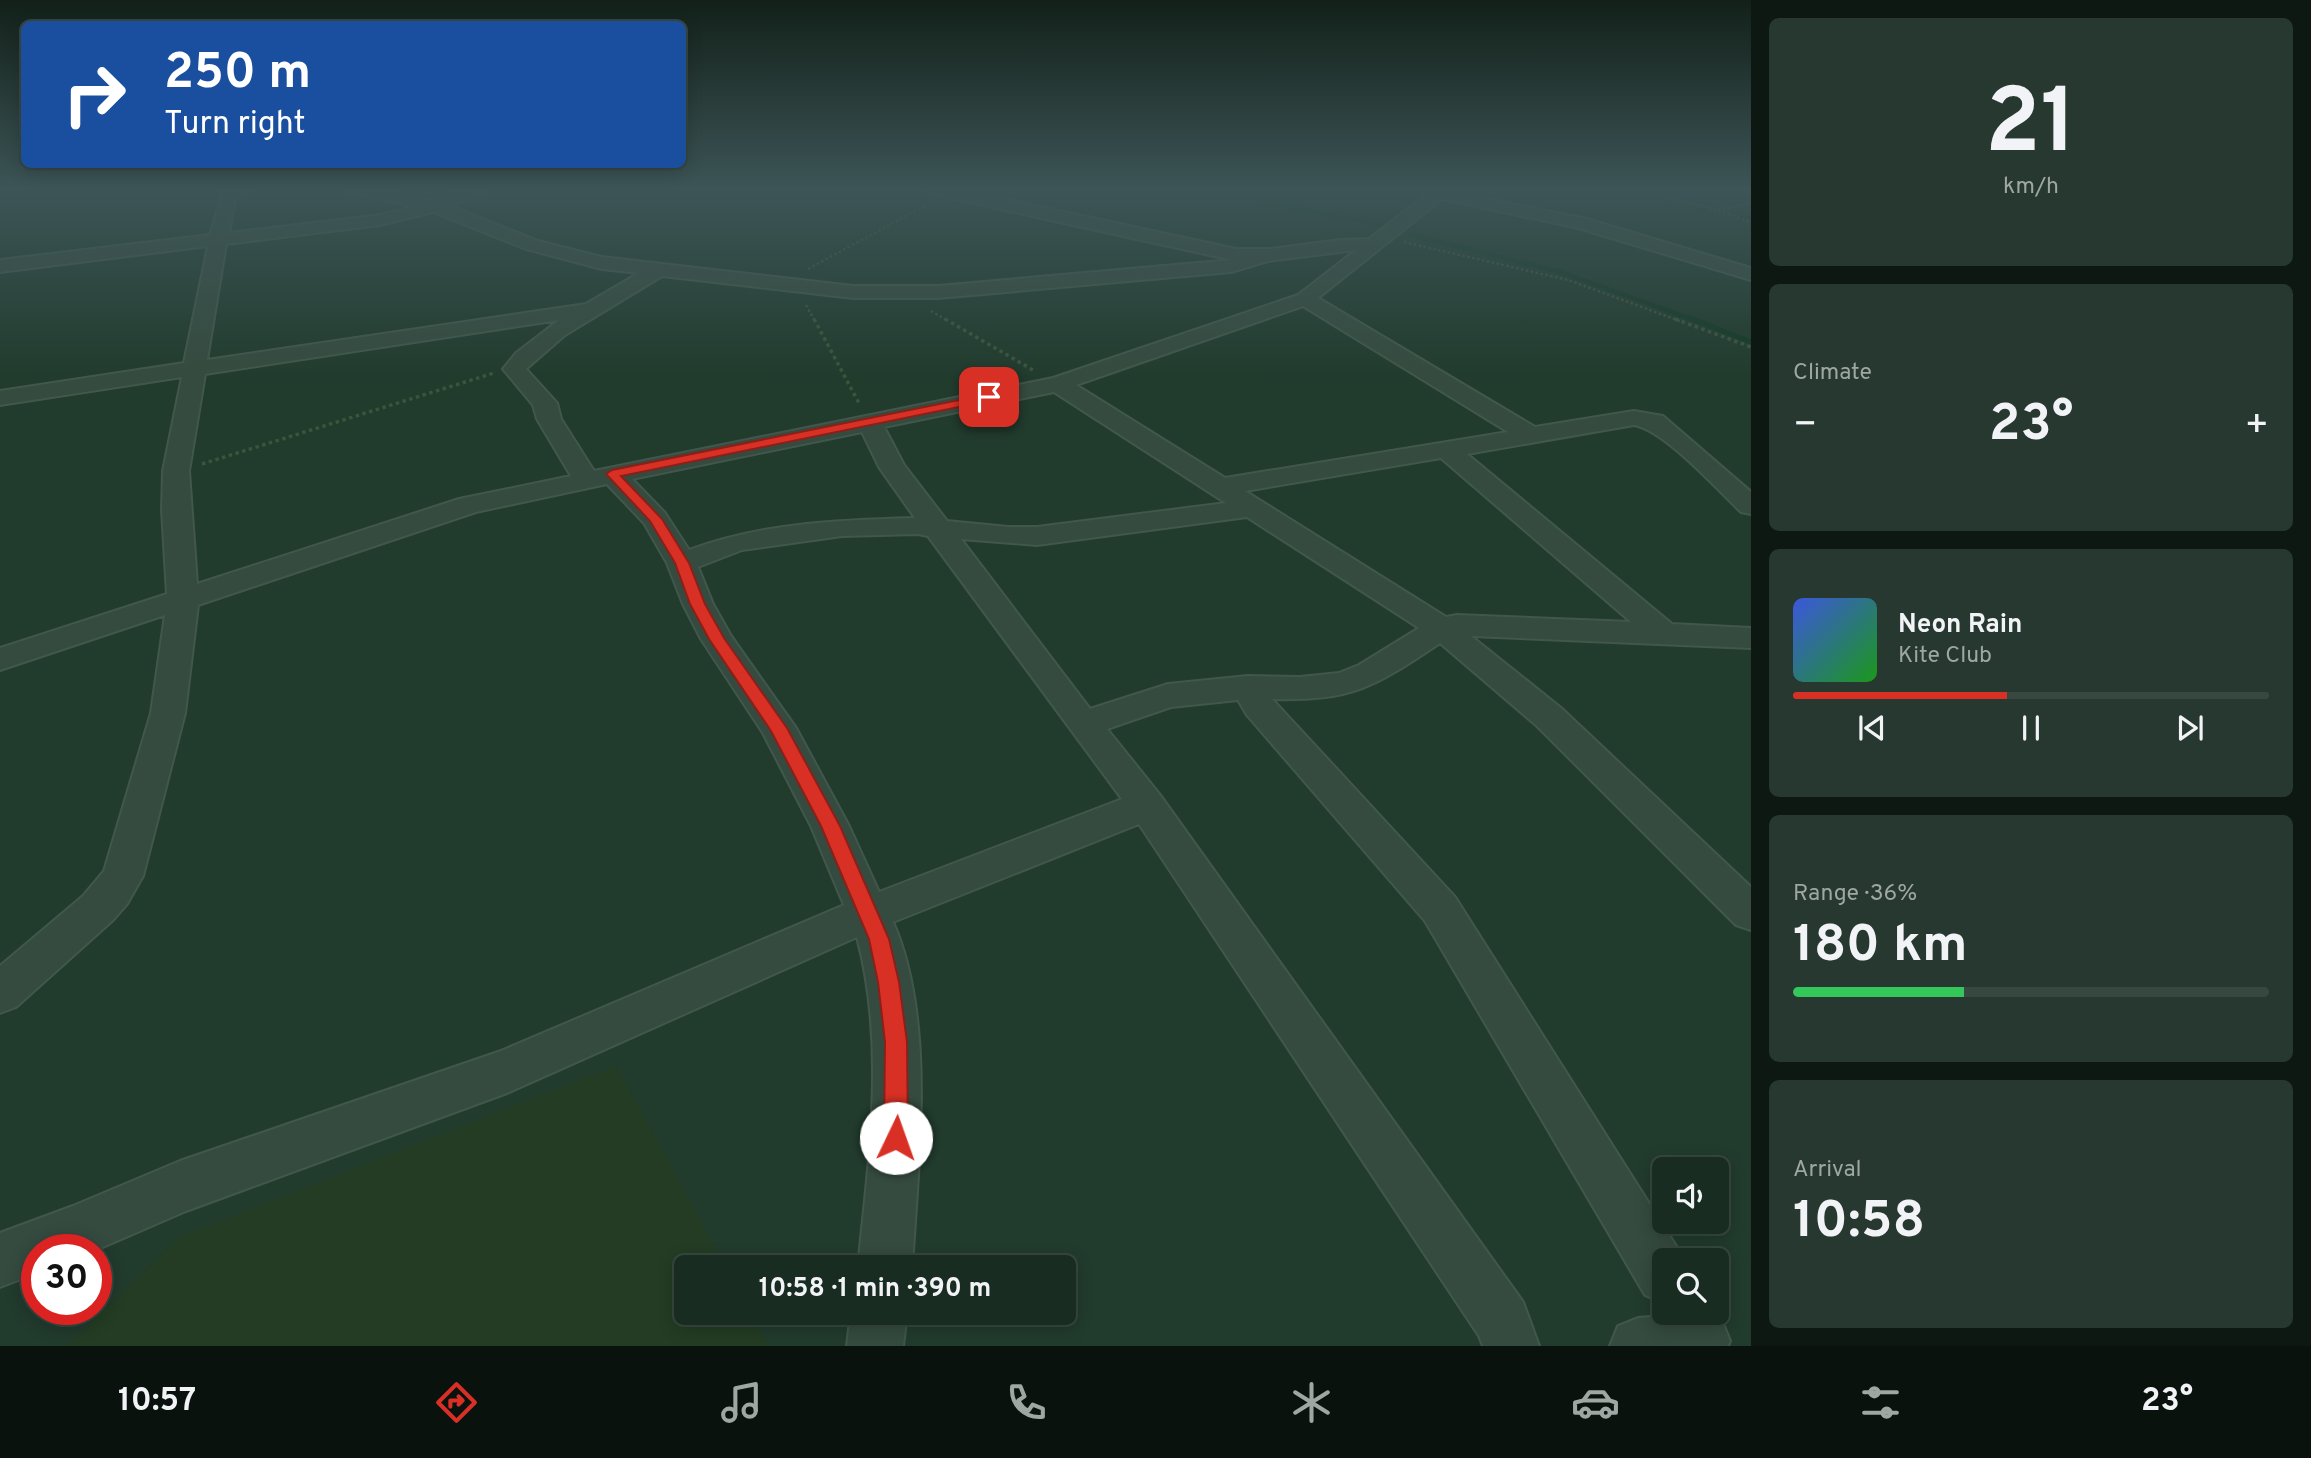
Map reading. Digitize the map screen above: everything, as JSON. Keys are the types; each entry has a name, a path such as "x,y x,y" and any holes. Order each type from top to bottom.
{"street":[{"path":"0,266 127,251"},
{"path":"0,993 98,908 123,876 168,713 183,598 176,510 176,471 216,251"},
{"path":"553,251 657,271 800,287 906,293 1159,274 1231,266 1261,257 1303,251"},
{"path":"1218,251 1261,257"},
{"path":"0,659 469,505 1058,384 1305,299 1368,251"},
{"path":"1674,251 1751,274"},
{"path":"657,271 591,309 530,351 514,369 545,403 549,419 599,477 655,519 682,563 698,604 717,639 778,728 830,826 879,939 896,1042 897,1115 886,1255"},
{"path":"1305,299 1531,435"},
{"path":"0,398 591,309"},
{"path":"1058,384 1441,628 1549,717 1751,913"},
{"path":"1221,487 1634,418 1654,421 1672,434 1751,506"},
{"path":"869,421 892,467 1083,724 1147,804 1503,1322 1511,1346"},
{"path":"1447,450 1666,636"},
{"path":"682,563 736,542 842,528 938,528 1007,536 1037,536 1252,508"},
{"path":"1083,724 1168,696 1248,687 1300,688 1344,684 1371,673 1441,628 1457,625 1751,638"},
{"path":"1248,687 1259,707 1440,909 1652,1256"},
{"path":"0,1260 75,1232 180,1187 508,1070 867,914 1147,804"},
{"path":"875,1346 877,1325"},
{"path":"1637,1346 1697,1333"}],"path":[{"path":"780,285 843,251"},
{"path":"1423,251 1568,280 1751,347"},
{"path":"800,287 802,299 869,421"},
{"path":"906,293 914,302 1058,384"},
{"path":"176,471 515,366"}],"green space":[{"path":"616,1066 719,1255 674,1255 674,1325 758,1325 769,1346 66,1346 88,1325 112,1325 112,1302 180,1237"}],"waterway":[{"path":"1475,251 1561,272 1697,321"},
{"path":"1693,319 1751,342"}],"route":[{"path":"896,1138 896,1042 879,939 830,826 778,728 717,639 698,604 682,563 655,519 612,474 989,397"}]}
